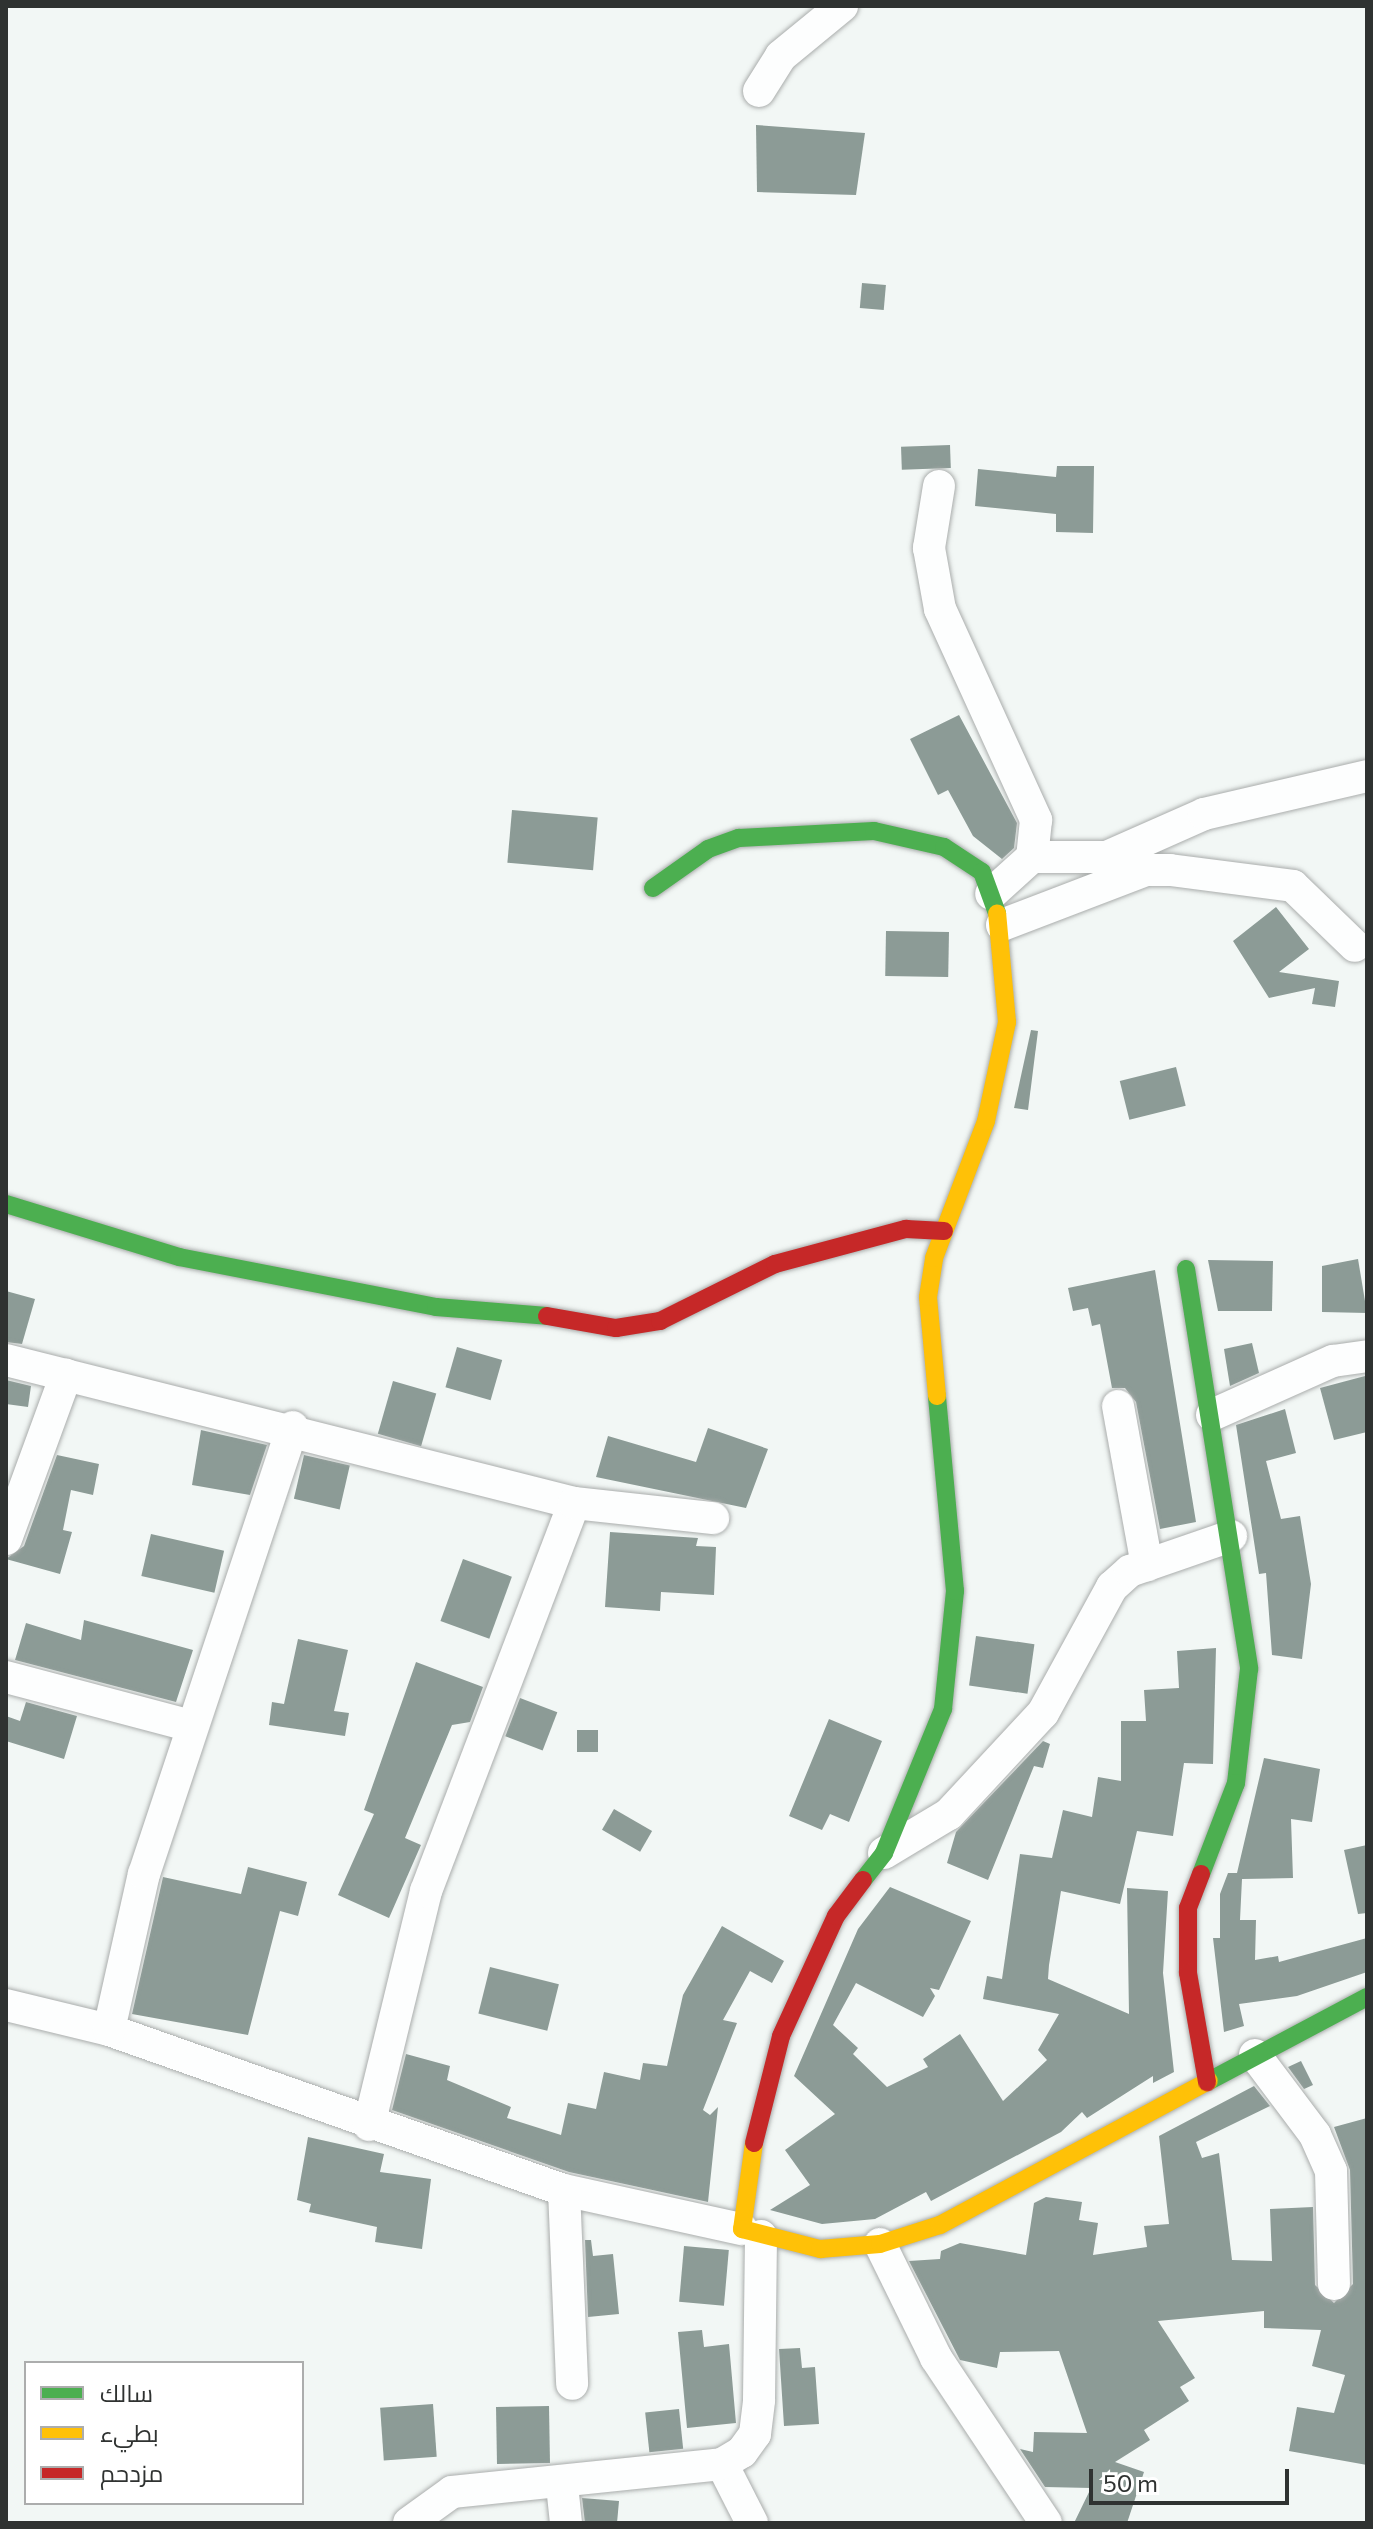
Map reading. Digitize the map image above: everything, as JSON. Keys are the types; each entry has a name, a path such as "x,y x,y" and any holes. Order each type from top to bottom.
{"street":[{"path":"759,91 781,56 842,6"},
{"path":"939,486 929,548 940,609 1036,820 1032,857 991,894"},
{"path":"1032,857 1107,857 1204,814 1367,776"},
{"path":"409,2523 452,2492 562,2485 722,2464 755,2434 752,2232 760,2098 781,2036 836,1916 884,1853 922,1776 953,1649 950,1518 928,1329 934,1258 986,1121 1007,1022 1002,925 991,894 964,855 847,830 729,841 653,888"},
{"path":"1002,925 1146,870 1170,870 1293,886 1355,946"},
{"path":"6,1204 179,1257 436,1307 516,1310 616,1328 660,1321 775,1264 906,1229 944,1231"},
{"path":"1186,1269 1212,1415 1249,1669 1236,1783 1197,1871 1187,1919 1207,2082"},
{"path":"1212,1415 1333,1361 1367,1356"},
{"path":"6,1360 293,1427 574,1503 713,1518"},
{"path":"6,1539 66,1375"},
{"path":"1118,1406 1147,1565"},
{"path":"109,2030 144,1874 293,1427"},
{"path":"369,2125 426,1891 574,1503"},
{"path":"884,1853 924,1834 1002,1761 1060,1689 1094,1609 1147,1565 1231,1536"},
{"path":"6,1677 191,1726"},
{"path":"6,2005 109,2030 369,2125 564,2190 820,2249 880,2244 940,2225 1046,2175 1255,2055 1367,1997"},
{"path":"1255,2055 1315,2135 1331,2171 1338,2227 1334,2284"},
{"path":"564,2190 572,2384"},
{"path":"880,2244 936,2358 1046,2523"},
{"path":"722,2464 752,2523"},
{"path":"562,2485 566,2523"}],"building":[{"path":"756,125 865,133 856,195 757,192"},
{"path":"862,283 886,285 884,310 860,308"},
{"path":"950,445 951,468 902,470 901,447"},
{"path":"1057,466 1094,466 1093,533 1056,532 1056,514 975,506 978,469 1056,477"},
{"path":"959,715 1017,823 1014,848 1002,859 973,836 948,790 938,795 910,739"},
{"path":"512,810 598,817 593,870 507,863"},
{"path":"1276,907 1309,949 1279,972 1339,981 1335,1007 1312,1004 1315,988 1269,998 1233,941"},
{"path":"886,931 949,932 948,977 885,976"},
{"path":"1031,1030 1038,1031 1028,1110 1014,1108"},
{"path":"1176,1067 1186,1106 1129,1120 1120,1081"},
{"path":"1358,1259 1367,1313 1322,1312 1322,1266"},
{"path":"1208,1260 1273,1261 1272,1311 1218,1311"},
{"path":"1155,1270 1196,1522 1160,1529 1136,1402 1125,1388 1112,1388 1100,1324 1092,1326 1088,1308 1073,1311 1068,1288"},
{"path":"6,1291 35,1299 22,1344 6,1342"},
{"path":"1252,1343 1259,1373 1230,1386 1224,1349"},
{"path":"457,1347 502,1360 491,1400 445,1387"},
{"path":"1365,1376 1367,1432 1334,1440 1320,1388"},
{"path":"6,1380 31,1386 28,1407 6,1404"},
{"path":"393,1381 436,1393 421,1446 378,1434"},
{"path":"1285,1409 1296,1453 1266,1461 1281,1519 1300,1516 1311,1584 1302,1659 1272,1655 1266,1573 1259,1574 1236,1425"},
{"path":"708,1428 768,1449 746,1508 596,1477 608,1436 696,1462"},
{"path":"201,1430 267,1445 250,1495 192,1485"},
{"path":"57,1455 99,1464 93,1495 71,1490 63,1530 72,1532 60,1574 6,1559 24,1546"},
{"path":"304,1455 350,1466 340,1509 294,1499"},
{"path":"610,1532 698,1538 696,1546 716,1547 714,1595 661,1592 660,1611 605,1607"},
{"path":"151,1534 224,1551 214,1593 141,1576"},
{"path":"463,1559 512,1577 489,1639 440,1621"},
{"path":"84,1620 193,1650 176,1702 15,1660 26,1623 81,1640"},
{"path":"976,1636 1034,1644 1027,1694 969,1686"},
{"path":"298,1639 348,1650 334,1711 349,1713 345,1736 269,1725 272,1702 284,1704"},
{"path":"1216,1648 1213,1764 1184,1763 1173,1836 1137,1831 1120,1904 1061,1891 1049,1965 1048,1979 1129,2014 1127,1888 1168,1891 1163,1973 1174,2072 1153,2083 1153,2076 1087,2118 1082,2112 1061,2132 931,2201 926,2192 875,2219 822,2224 770,2210 810,2185 785,2150 835,2114 794,2076 858,1929 890,1887 971,1921 939,1990 930,1988 935,1996 923,2017 856,1983 833,2025 858,2048 853,2054 887,2087 928,2067 923,2059 960,2034 1003,2101 1047,2060 1038,2050 1059,2014 983,1999 987,1976 1002,1979 1020,1854 1052,1858 1063,1810 1092,1817 1098,1777 1121,1781 1121,1721 1146,1721 1144,1690 1179,1688 1177,1651"},
{"path":"416,1662 483,1687 470,1722 452,1725 405,1838 421,1845 389,1918 338,1895 374,1814 364,1810"},
{"path":"520,1698 557,1712 543,1751 505,1736"},
{"path":"26,1702 77,1716 64,1759 6,1741 6,1716 20,1721"},
{"path":"829,1719 882,1741 849,1822 830,1814 822,1830 789,1816"},
{"path":"577,1730 598,1730 598,1752 577,1752"},
{"path":"1043,1741 1050,1744 1043,1768 1034,1766 988,1880 947,1863 956,1832"},
{"path":"1264,1758 1320,1769 1312,1822 1291,1819 1293,1878 1242,1879 1240,1920 1256,1920 1255,1960 1278,1956 1279,1962 1367,1938 1367,1972 1297,1996 1239,2004 1244,2026 1224,2032 1213,1938 1220,1938 1220,1894 1228,1873 1237,1873"},
{"path":"614,1809 652,1831 640,1852 602,1830"},
{"path":"1367,1845 1367,1913 1358,1914 1344,1850"},
{"path":"248,1867 307,1882 298,1916 280,1911 248,2035 132,2014 163,1877 241,1894"},
{"path":"722,1926 784,1961 772,1983 750,1971 723,2020 737,2023 703,2110 710,2115 718,2107 708,2202 569,2172 392,2110 406,2054 450,2066 447,2080 511,2107 507,2118 561,2135 568,2103 596,2109 604,2072 640,2080 643,2063 667,2066 683,1995"},
{"path":"490,1967 559,1984 547,2031 478,2014"},
{"path":"1301,2061 1313,2085 1304,2089 1288,2067"},
{"path":"1254,2086 1270,2106 1196,2142 1202,2158 1219,2153 1232,2260 1272,2261 1270,2209 1313,2207 1315,2285 1334,2303 1353,2284 1350,2170 1334,2127 1367,2118 1367,2465 1289,2451 1297,2407 1334,2413 1345,2375 1312,2366 1321,2330 1264,2328 1264,2311 1158,2321 1195,2378 1180,2387 1189,2401 1144,2430 1150,2440 1115,2462 1144,2472 1127,2523 1074,2523 1091,2488 1045,2487 1020,2449 1033,2452 1034,2432 1087,2433 1059,2351 1000,2352 997,2368 960,2360 909,2261 940,2259 941,2251 960,2243 1026,2255 1034,2203 1046,2197 1082,2202 1079,2220 1098,2223 1093,2255 1147,2247 1144,2226 1169,2224 1159,2136"},
{"path":"308,2137 384,2154 380,2172 431,2179 422,2249 375,2242 377,2227 309,2212 311,2204 297,2200"},
{"path":"585,2240 591,2240 593,2256 613,2254 619,2314 588,2317"},
{"path":"684,2246 729,2250 724,2306 679,2302"},
{"path":"702,2330 704,2347 729,2344 736,2423 687,2428 678,2332"},
{"path":"800,2348 802,2368 815,2367 819,2424 784,2426 779,2349"},
{"path":"433,2404 437,2457 384,2461 380,2408"},
{"path":"549,2406 550,2463 497,2464 496,2407"},
{"path":"679,2409 683,2449 649,2452 645,2413"},
{"path":"582,2498 619,2501 617,2523 585,2523"}],"traffic: fast":[{"path":"653,888 708,849 739,838 874,831 944,847 982,872 997,913"},
{"path":"6,1204 179,1257 436,1307 547,1316"},
{"path":"1186,1269 1249,1669 1236,1783 1201,1874"},
{"path":"863,1880 884,1853 943,1709 955,1591 937,1396"},
{"path":"1209,2081 1367,1997"}],"traffic: slow":[{"path":"937,1396 928,1297 934,1258 986,1121 1007,1022 997,913"},
{"path":"754,2143 742,2229 820,2249 880,2244 940,2225 1209,2081"}],"traffic: jam":[{"path":"547,1316 616,1328 660,1321 775,1264 906,1229 944,1231"},
{"path":"1201,1874 1188,1908 1188,1973 1207,2082"},
{"path":"754,2143 781,2036 836,1916 863,1880"}]}
